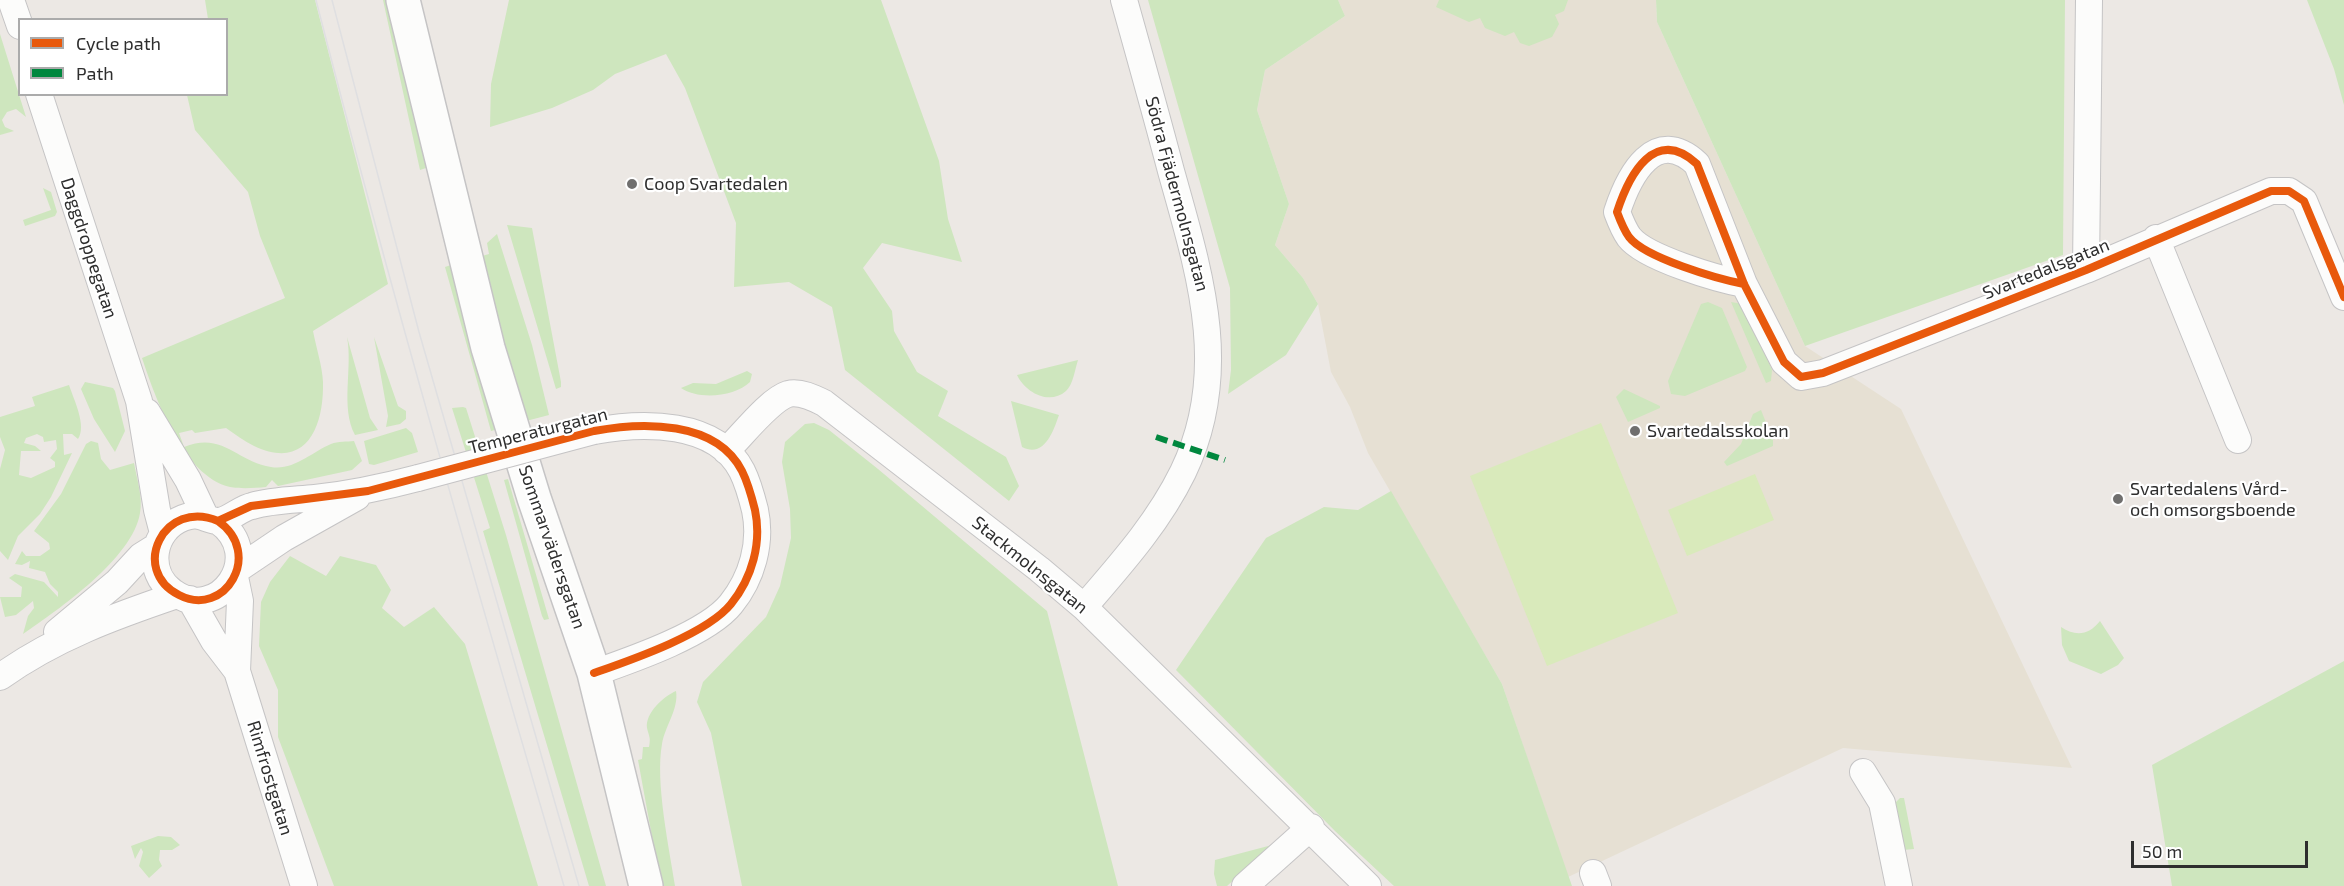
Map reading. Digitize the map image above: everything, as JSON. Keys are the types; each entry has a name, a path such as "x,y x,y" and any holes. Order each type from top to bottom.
{"street":[{"path":"11,0 18,20"},
{"name":"Sommarvädersgatan","path":"402,0 494,368 534,498 594,673 646,886"},
{"name":"Södra Fjädermolnsgatan","path":"1084,607 1157,518 1184,470 1199,423 1209,376 1208,333 1200,276 1124,0"},
{"name":"Svartedalsgatan","path":"2086,270 2089,0"},
{"name":"Daggdroppegatan","path":"40,96 139,401 160,540"},
{"name":"Svartedalsgatan","path":"1744,284 1720,279 1661,258 1629,238 1617,212 1626,184 1649,156 1666,148 1684,152 1697,164 1744,284 1784,362 1801,376 1823,373 2086,270 2156,238 2271,191 2289,191 2304,201 2344,297"},
{"path":"2156,238 2238,440"},
{"name":"Stackmolnsgatan","path":"726,451 776,401 789,394 809,396 843,418 1039,569 1084,607 1311,827 1368,886"},
{"name":"Daggdroppegatan","path":"139,401 212,519"},
{"name":"Temperaturgatan","path":"36,653 117,582 141,556 182,519 212,519 251,506 368,491 594,431 630,424 661,426 703,437 726,451 742,470 758,522 756,553 744,583 730,605 710,622 662,646 594,673"},
{"name":"Temperaturgatan","path":"0,677 36,653 101,621 184,597 217,595 237,573 284,538 368,491"},
{"path":"212,519 229,530 236,542 240,555 237,573"},
{"path":"160,540 155,560 158,574 166,586 184,597"},
{"name":"Rimfrostgatan","path":"237,573 240,602 237,671"},
{"name":"Rimfrostgatan","path":"184,597 237,671 304,886"},
{"path":"1863,772 1882,803 1899,886"},
{"path":"1245,886 1311,827"}],"shaded area":[{"name":"Svartedalsskolan","path":"1338,0 1656,0 1657,22 1805,346 1901,409 2072,768 1843,748 1568,877 1502,684 1368,453 1350,407 1331,372 1318,304 1303,278 1275,245 1289,204 1257,110 1265,70 1345,16"}],"green space":[{"path":"205,0 315,0 388,284 313,331 323,382 322,398 316,428 309,440 299,448 287,453 272,452 254,446 226,428 179,433 184,447 198,443 220,445 249,460 271,467 295,464 331,444 354,441 362,461 352,470 278,486 272,480 266,487 257,488 230,487 213,480 198,468 173,433 142,358 285,298 260,236 248,192 195,130 187,96 228,96 228,18 208,18"},
{"path":"383,0 389,0 426,168 420,170"},
{"path":"509,0 881,0 939,161 948,219 962,262 882,243 863,268 892,311 894,331 917,372 948,391 938,416 1006,457 1019,486 1009,501 845,370 832,307 789,282 734,287 736,223 685,88 666,54 615,74 593,90 552,108 490,127 491,84"},
{"path":"1148,0 1338,0 1345,16 1265,70 1257,110 1289,204 1275,245 1303,278 1318,304 1286,355 1228,394 1231,370 1230,288"},
{"path":"1439,0 1568,0 1564,11 1555,15 1559,24 1552,37 1529,46 1520,43 1514,32 1505,36 1485,28 1480,18 1469,22 1436,7"},
{"path":"1656,0 2065,0 2063,255 1805,346 1657,22"},
{"path":"2307,0 2344,0 2344,105 2334,69"},
{"path":"0,34 26,117 16,109 7,112 2,120 5,127 14,131 0,135"},
{"path":"43,188 51,192 57,212 55,216 25,226 23,220 51,210"},
{"path":"507,225 532,228 561,382 561,387 556,389"},
{"path":"497,234 532,345 549,415 526,421 513,383 482,256 489,254 487,243"},
{"path":"451,265 495,430 491,431 445,267"},
{"path":"1708,302 1722,308 1747,367 1745,371 1685,396 1671,394 1668,381 1701,304"},
{"path":"1731,302 1743,304 1746,309 1772,370 1771,381 1766,383"},
{"path":"347,337 370,418 378,430 355,435 347,400 349,361"},
{"path":"374,337 398,406 406,411 406,419 400,424 386,427 388,416"},
{"path":"1078,360 1072,381 1066,391 1052,397 1038,395 1026,387 1017,375"},
{"path":"747,371 752,374 750,382 726,394 697,394 681,388 693,383 716,384"},
{"path":"85,382 113,388 115,391 125,431 115,452 94,419 81,389"},
{"path":"69,385 79,413 80,434 78,439 72,434 63,434 64,455 72,453 51,497 40,514 18,536 8,560 0,551 0,469 5,450 0,437 0,417 35,406 32,397","holes":["37,434 43,437 44,442 56,440 57,449 50,458 55,462 55,467 31,478 19,475 21,451 41,451 35,446 24,443 26,438"]},
{"path":"1624,389 1660,408 1628,422 1616,397"},
{"path":"1011,401 1059,415 1051,434 1042,446 1030,450 1022,447"},
{"path":"452,408 466,408 506,535 606,886 589,886 483,531 490,528"},
{"path":"1761,410 1773,440 1773,446 1727,466 1724,462 1741,444 1753,414"},
{"path":"814,423 829,430 878,469 1047,611 1118,886 742,886 711,733 697,702 703,682 766,617 780,586 791,538 790,509 782,462 785,442 805,424"},
{"path":"1601,423 1678,613 1547,666 1470,476"},
{"path":"406,428 412,433 418,452 374,465 369,464 364,441"},
{"path":"91,441 98,443 101,459 110,470 134,463 141,501 140,513 124,548 109,565 74,597 23,634 28,616 34,608 33,601 16,615 5,617 0,597 21,597 22,587 9,578 15,574 44,582 58,597 58,592 50,584 45,572 29,568 30,561 22,565 15,564 22,551 26,556 40,556 50,549 49,543 34,531 61,494 86,444"},
{"path":"1755,474 1774,520 1687,556 1668,510"},
{"path":"508,479 549,619 544,620 542,616 504,480"},
{"path":"1391,491 1502,684 1572,886 1394,886 1335,831 1176,670 1266,538 1324,507 1358,510"},
{"path":"290,556 326,576 340,556 376,565 391,590 382,608 404,627 434,607 465,644 538,886 334,886 278,737 278,690 259,646 261,602 270,582"},
{"path":"2100,621 2124,658 2118,665 2101,674 2069,661 2062,645 2061,627 2082,633 2096,626"},
{"path":"2344,661 2344,886 2172,886 2152,765"},
{"path":"676,691 676,704 664,737 660,759 664,815 675,886 661,886 638,760 642,759 643,747 649,747 647,722 652,711 661,701"},
{"path":"1900,798 1904,798 1914,849 1903,850 1895,803"},
{"path":"158,836 171,837 180,845 172,850 160,850 159,860 162,866 149,878 139,866 143,852 141,848 135,859 131,846"},
{"path":"1272,845 1227,886 1217,886 1214,874 1215,860"}],"tram line":[{"path":"316,0 405,333 564,886"},
{"path":"332,0 419,332 579,886"}],"marked path":[{"path":"1156,437 1225,460"}],"cycle path":[{"path":"1744,284 1717,278 1666,260 1637,245 1629,237 1617,212 1637,170 1656,152 1668,150 1682,153 1697,164 1744,284 1784,362 1801,377 1823,373 2086,270 2271,191 2289,191 2304,201 2344,297"},
{"path":"218,521 231,534 238,549 238,565 233,579 224,591 211,598 196,600 179,595 164,584 156,570 155,555 160,540 169,528 182,519 199,517 218,521 251,506 368,491 594,431 613,428 634,426 676,428 715,442 730,454 742,471 755,510 756,547 754,560 745,583 731,604 705,626 667,645 594,673"}],"place":[{"name":"Coop Svartedalen","path":"632,184"},
{"name":"Svartedalsskolan","path":"1635,431"},
{"name":"Svartedalens Vård- och omsorgsboende","path":"2118,499"}]}
